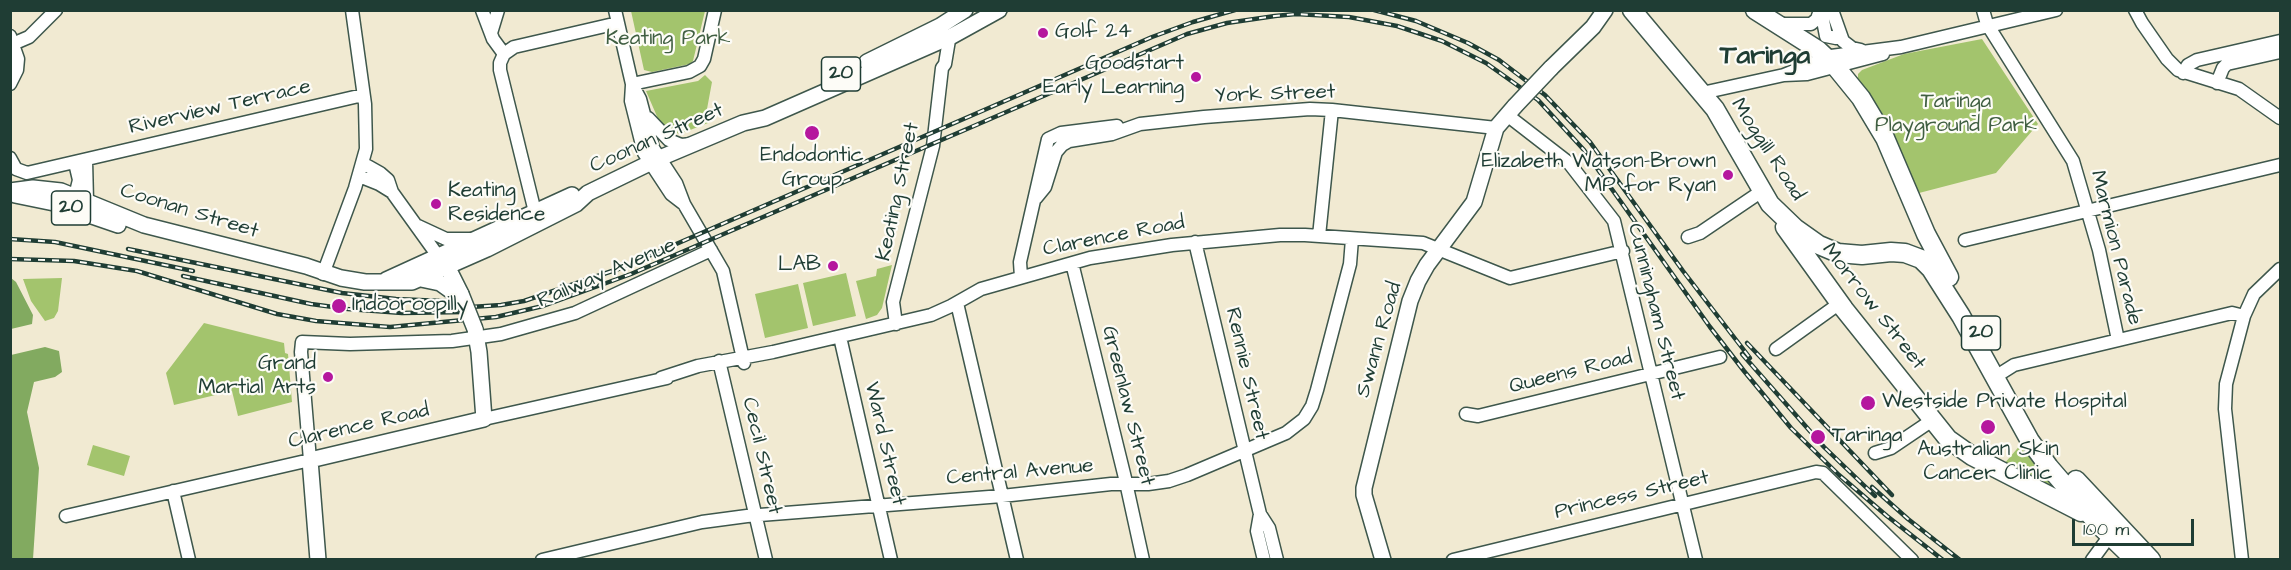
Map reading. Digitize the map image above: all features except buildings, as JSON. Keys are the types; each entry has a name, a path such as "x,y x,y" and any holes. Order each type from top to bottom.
{"highway":[{"name":"Moggill Road","path":"1632,10 1702,93 1725,124 1766,197 1795,228 1829,250 1851,255 1892,252 1918,258 1934,272 1999,374"},
{"name":"20","path":"1755,10 1779,24 1831,62 1861,98 1894,156 1913,204"},
{"name":"Morrow Street","path":"1766,197 1795,243 1931,421 1945,436 1962,450 2069,504 2109,529"},
{"name":"Moggill Road","path":"1913,204 1934,250 1999,374 2023,431 2037,453 2135,560"},
{"path":"1892,252 1905,246 1914,238 1916,229 1913,204"},
{"name":"Moggill Road","path":"2109,529 2151,560"}],"main road":[{"name":"Coonan Street","path":"867,72 875,65 981,10"},
{"name":"Coonan Street","path":"381,282 443,262 576,204 588,193 655,161 743,123 765,118 952,36 999,10"},
{"name":"Swann Road","path":"1383,560 1364,488 1410,301 1422,274 1474,202 1496,128 1551,68 1593,27 1605,10"},
{"name":"Coonan Street","path":"743,123 761,110 931,31 964,11"},
{"name":"Coonan Street","path":"10,193 45,188 81,198 140,224 306,266 322,273 350,280 404,283 421,279 480,237 571,195 588,193"},
{"name":"Coonan Street","path":"10,193 47,201 189,247 304,274 322,273"},
{"path":"81,198 85,207 130,229"},
{"path":"443,262 467,309 476,333 484,419"},
{"path":"421,279 440,283 458,294"},
{"name":"Clarence Road","path":"310,460 484,419"},
{"path":"310,460 318,560"}],"street":[{"path":"12,81 18,64 12,42 29,37 56,10"},
{"path":"322,273 359,176 367,140 352,10"},
{"path":"482,10 496,44 504,54"},
{"path":"491,33 498,10"},
{"path":"632,84 691,71 700,66 704,59 716,10"},
{"path":"1779,24 1810,25 1816,21 1821,10"},
{"path":"1821,10 1826,36 1836,38 1839,31"},
{"path":"1832,10 1846,44 1855,49 1864,50 1901,47 2056,10"},
{"name":"Marmion Parade","path":"1983,10 1988,26 2073,160 2088,210 2118,340"},
{"path":"2135,10 2167,59 2183,73 2239,89 2280,118"},
{"path":"535,212 500,70 504,54 512,48 616,17 632,84 653,125 667,140 680,145 693,144"},
{"name":"Keating Street","path":"896,324 893,302 933,146 942,68 952,36"},
{"path":"2183,73 2188,65 2197,60 2280,41"},
{"path":"926,46 938,54 942,68"},
{"path":"1831,62 1883,55 1901,47"},
{"path":"1702,93 1784,75 1864,50"},
{"path":"2217,83 2219,75 2228,64 2280,52"},
{"path":"632,84 631,101 644,153 676,183 684,204 724,274 744,360"},
{"name":"Riverview Terrace","path":"13,163 22,173 27,173 363,95"},
{"path":"642,106 655,161"},
{"name":"York Street","path":"1021,277 1020,262 1036,198 1036,188 1046,144 1052,136 1061,133 1204,117 1310,109 1496,128"},
{"path":"1319,236 1332,110"},
{"name":"Cunningham Street","path":"1511,111 1569,163 1610,215 1623,251 1696,560"},
{"path":"80,161 81,198"},
{"path":"363,164 384,176 412,222 443,262"},
{"path":"1965,240 2280,165"},
{"path":"359,176 392,192"},
{"path":"1688,237 1700,234 1766,197"},
{"path":"412,222 446,239 465,240 480,237"},
{"name":"Clarence Road","path":"484,419 661,378 691,375 720,365 932,315 978,290 1072,263 1132,251 1195,242 1280,235 1422,243 1510,278 1623,251"},
{"name":"Central Avenue","path":"542,560 702,522 755,515 1173,480 1245,451 1293,429 1303,421 1310,410 1350,264 1352,239"},
{"name":"Rennie Street","path":"1195,242 1260,514 1269,528 1277,560"},
{"name":"Railway Avenue","path":"310,460 301,358 302,342 350,344 452,341 476,333 519,330 575,313 711,250"},
{"name":"Greenlaw Street","path":"1072,263 1127,484 1143,560"},
{"path":"2242,560 2225,395 2244,316 2254,294 2280,269"},
{"path":"957,303 1017,560"},
{"path":"1776,349 1840,303"},
{"path":"1999,374 2014,365 2232,313 2244,316"},
{"name":"Ward Street","path":"840,337 891,560"},
{"name":"Queens Road","path":"1466,414 1478,416 1720,357"},
{"name":"Cecil Street","path":"720,365 766,560"},
{"path":"1875,453 1891,448 1931,421"},
{"name":"Clarence Road","path":"66,516 310,460"},
{"name":"Princess Street","path":"1454,560 1819,472 1912,560"},
{"path":"173,491 189,560"},
{"name":"Rennie Street","path":"1260,514 1257,531 1264,560"},
{"path":"2092,560 2109,529"}],"green space":[{"name":"Keating Park","path":"631,11 705,11 693,61 690,64 652,72 644,70"},
{"name":"Taringa Playground Park","path":"1982,39 2038,124 1996,173 1919,193 1894,137 1858,79 1858,74 1862,70 1904,54"},
{"name":"Keating Park","path":"705,75 712,82 707,109 713,121 680,134 670,131 659,121 646,91 698,81"},
{"path":"892,265 882,308 877,315 866,319 856,281 876,276 877,269"},
{"path":"846,273 856,316 813,326 803,283"},
{"path":"11,278 16,282 33,315 32,324 11,329"},
{"path":"62,278 58,311 54,318 45,321 31,301 23,279"},
{"path":"798,284 808,328 765,338 755,294"},
{"path":"204,323 284,343 285,353 288,354 292,402 238,416 232,391 174,405 166,373"},
{"path":"45,347 59,351 62,372 55,377 34,382 27,412 39,468 33,559 11,559 11,355"},
{"path":"2022,443 2072,498 2004,464"},
{"path":"93,445 130,456 124,476 87,465"}],"railway":[{"path":"456,308 524,301 621,268 1152,37 1235,10"},
{"path":"1374,10 1416,21 1468,43 1499,60 1545,95 1590,142 1683,271 1750,358"},
{"path":"10,259 74,261 137,271 277,314 316,321 390,327 496,317 543,306 631,274 1187,34 1227,23 1275,16 1296,14 1349,17 1397,26 1442,41 1486,63 1538,100 1584,150 1710,327 1791,428 1839,475 1943,560"},
{"path":"10,239 55,242 193,271"},
{"path":"128,249 342,293 396,299 465,302"},
{"path":"183,276 311,304 348,309 402,313 464,312"},
{"path":"1747,343 1892,495"},
{"path":"1742,354 1824,447 1875,496"},
{"path":"1872,487 1960,560"}],"place":[{"name":"Golf 24","path":"1043,33"},
{"name":"Goodstart Early Learning","path":"1196,77"},
{"name":"Endodontic Group","path":"812,133"},
{"name":"Elizabeth Watson-Brown MP for Ryan","path":"1728,175"},
{"name":"Keating Residence","path":"436,204"},
{"name":"LAB","path":"833,266"},
{"name":"Indooroopilly","path":"339,306"},
{"name":"Grand Martial Arts","path":"328,377"},
{"name":"Westside Private Hospital","path":"1868,403"},
{"name":"Australian Skin Cancer Clinic","path":"1988,427"},
{"name":"Taringa","path":"1818,437"}],"district":[{"name":"Taringa","path":"1765,57"}]}
